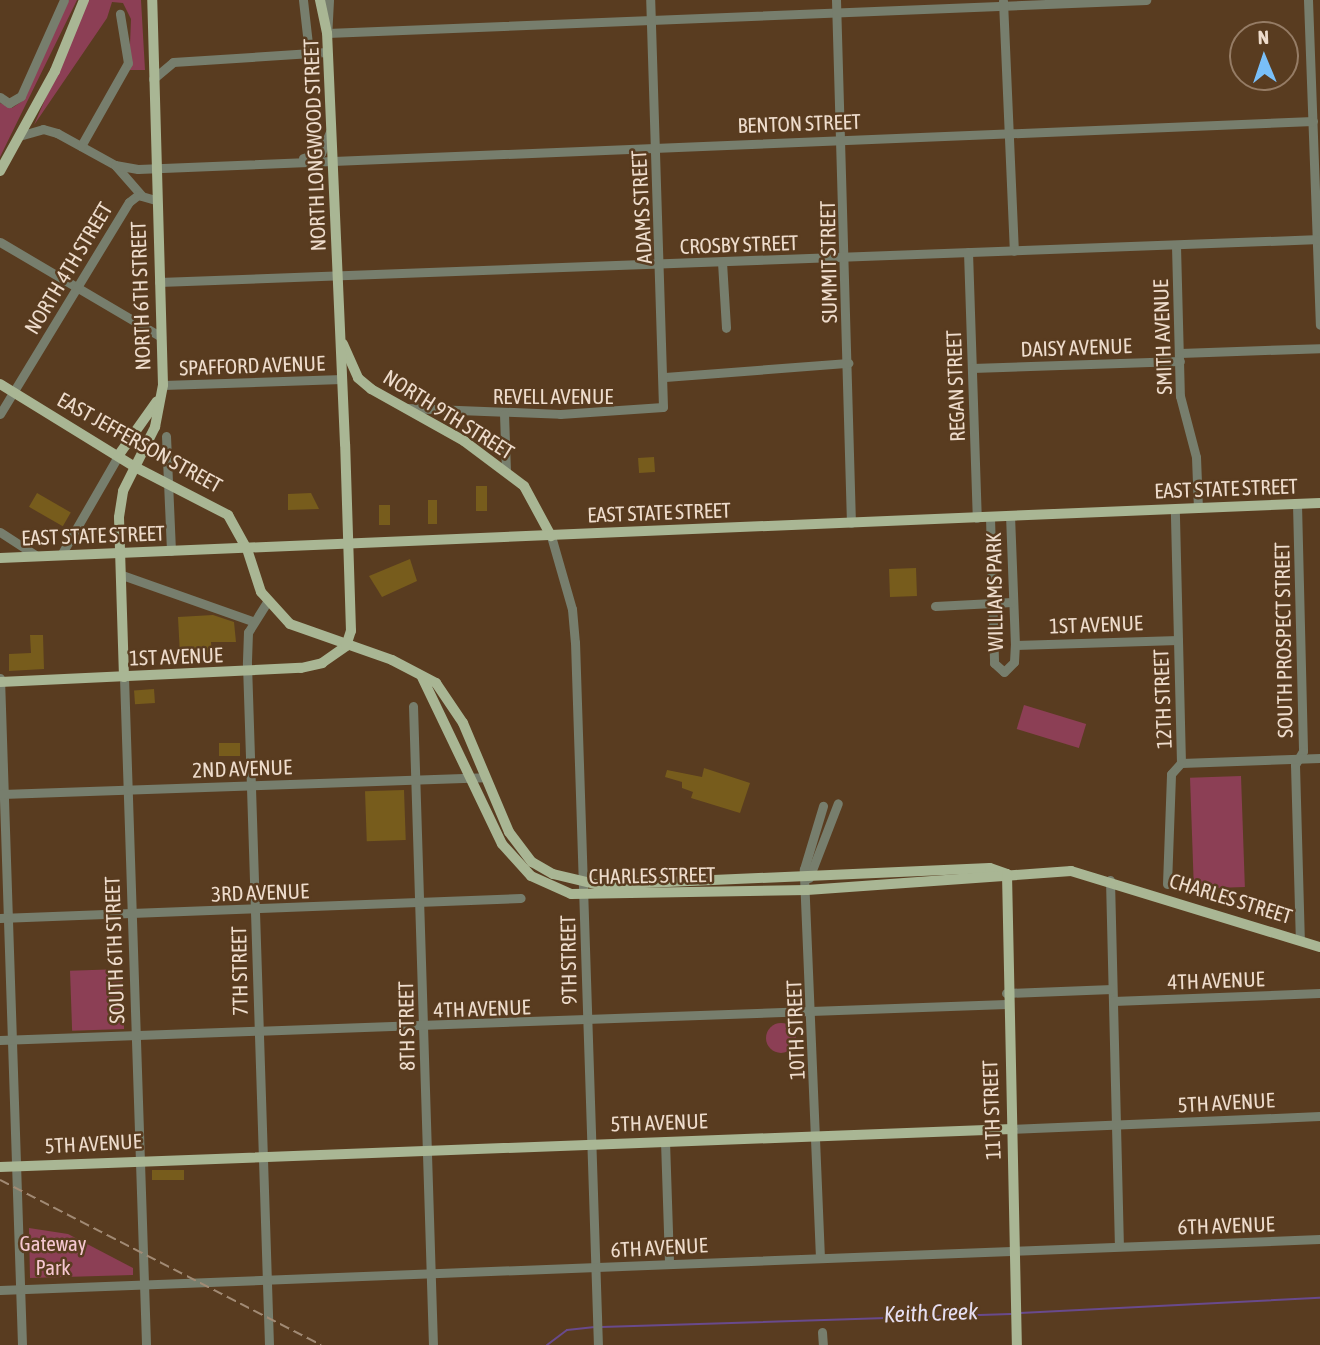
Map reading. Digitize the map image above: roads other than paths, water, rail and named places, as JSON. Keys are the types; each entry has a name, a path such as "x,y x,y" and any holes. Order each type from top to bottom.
{"main road":[{"path":"0,171 55,71 84,0"},
{"path":"146,0 151,30"},
{"path":"151,30 152,0"},
{"path":"320,0 327,33"},
{"name":"NORTH 6TH STREET","path":"121,553 123,491 155,427 162,389 151,30"},
{"name":"NORTH LONGWOOD STREET","path":"327,33 349,545 351,631 346,646"},
{"name":"NORTH LONGWOOD STREET","path":"338,289 340,318"},
{"name":"NORTH 9TH STREET","path":"340,318 345,352 358,378 506,470 541,509 551,536"},
{"name":"EAST JEFFERSON STREET","path":"0,384 135,467 228,514 247,549"},
{"path":"118,456 162,389"},
{"name":"EAST STATE STREET","path":"0,558 1320,503"},
{"name":"CHARLES STREET","path":"247,549 267,602 290,624 422,677 445,692 519,848 553,874 584,891 989,867 1007,874"},
{"name":"SOUTH 6TH STREET","path":"121,553 124,677"},
{"name":"1ST AVENUE","path":"0,681 247,674 322,663 346,646"},
{"name":"CHARLES STREET","path":"422,677 502,844 521,867 551,887 584,891 807,890 989,880 1007,874 1071,871 1110,880 1320,947"},
{"name":"11TH STREET","path":"1007,874 1006,998 1017,1345"},
{"name":"5TH AVENUE","path":"0,1167 1012,1129"}],"street":[{"path":"0,97 9,103 27,84 64,0"},
{"path":"303,0 309,53"},
{"name":"NORTH LONGWOOD STREET","path":"327,33 329,0"},
{"name":"ADAMS STREET","path":"650,0 665,377 660,411"},
{"name":"SUMMIT STREET","path":"836,0 846,256 852,523"},
{"path":"327,33 837,14 1003,3 1146,0"},
{"path":"1308,0 1319,239 1320,325"},
{"path":"1003,3 1014,251"},
{"path":"81,146 128,64 129,40 120,15"},
{"path":"152,80 165,65 192,59 327,52"},
{"name":"BENTON STREET","path":"115,166 1312,121"},
{"name":"BENTON STREET","path":"288,161 321,153 332,128"},
{"path":"19,136 43,129 81,146 115,166 142,196"},
{"name":"NORTH 4TH STREET","path":"0,414 129,202 142,196 156,200"},
{"name":"CROSBY STREET","path":"159,282 1319,239"},
{"path":"0,242 161,337"},
{"name":"SMITH AVENUE","path":"1176,246 1180,396 1196,457 1199,508"},
{"name":"REGAN STREET","path":"968,252 977,518"},
{"path":"722,262 726,328"},
{"name":"DAISY AVENUE","path":"972,368 1320,348"},
{"path":"665,377 848,363"},
{"name":"SPAFFORD AVENUE","path":"162,389 342,379"},
{"path":"61,555 147,406"},
{"name":"REVELL AVENUE","path":"405,407 504,414 660,411"},
{"path":"504,414 506,470"},
{"path":"166,436 171,551"},
{"name":"SOUTH PROSPECT STREET","path":"1297,504 1303,751 1295,768 1300,940"},
{"name":"12TH STREET","path":"1167,884 1171,774 1181,763 1175,509"},
{"name":"WILLIAMS PARK","path":"990,517 994,663 1004,672 1014,662 1015,645 1010,516"},
{"path":"0,533 37,556"},
{"name":"9TH STREET","path":"551,536 573,618 598,1345"},
{"path":"991,556 1011,556"},
{"path":"122,575 252,621 267,602"},
{"path":"935,606 1012,603"},
{"name":"7TH STREET","path":"252,621 247,674 269,1345"},
{"name":"1ST AVENUE","path":"1015,645 1178,640"},
{"name":"SOUTH 6TH STREET","path":"124,677 146,1345"},
{"path":"0,681 4,918 12,1040 22,1345"},
{"name":"8TH STREET","path":"413,706 433,1345"},
{"path":"1181,763 1320,758"},
{"name":"2ND AVENUE","path":"2,794 485,777"},
{"path":"809,878 838,803"},
{"name":"10TH STREET","path":"820,1258 807,890 809,878 804,869 823,806"},
{"path":"1110,880 1119,1246"},
{"name":"3RD AVENUE","path":"4,918 521,898"},
{"name":"4TH AVENUE","path":"0,1040 812,1012 1112,989"},
{"name":"4TH AVENUE","path":"1113,1001 1320,993"},
{"name":"5TH AVENUE","path":"1012,1129 1320,1116"},
{"path":"665,1141 669,1264"},
{"name":"6TH AVENUE","path":"0,1290 1320,1239"},
{"path":"822,1332 823,1345"}],"waterway":[{"name":"Keith Creek","path":"1020,1313 1320,1298"},
{"name":"Keith Creek","path":"601,1327 1011,1314"},
{"name":"Keith Creek","path":"547,1345 567,1330 595,1327"}],"railway":[{"path":"0,1180 321,1345"}],"park label":[{"name":"Gateway Park","path":"53,1255"}]}
